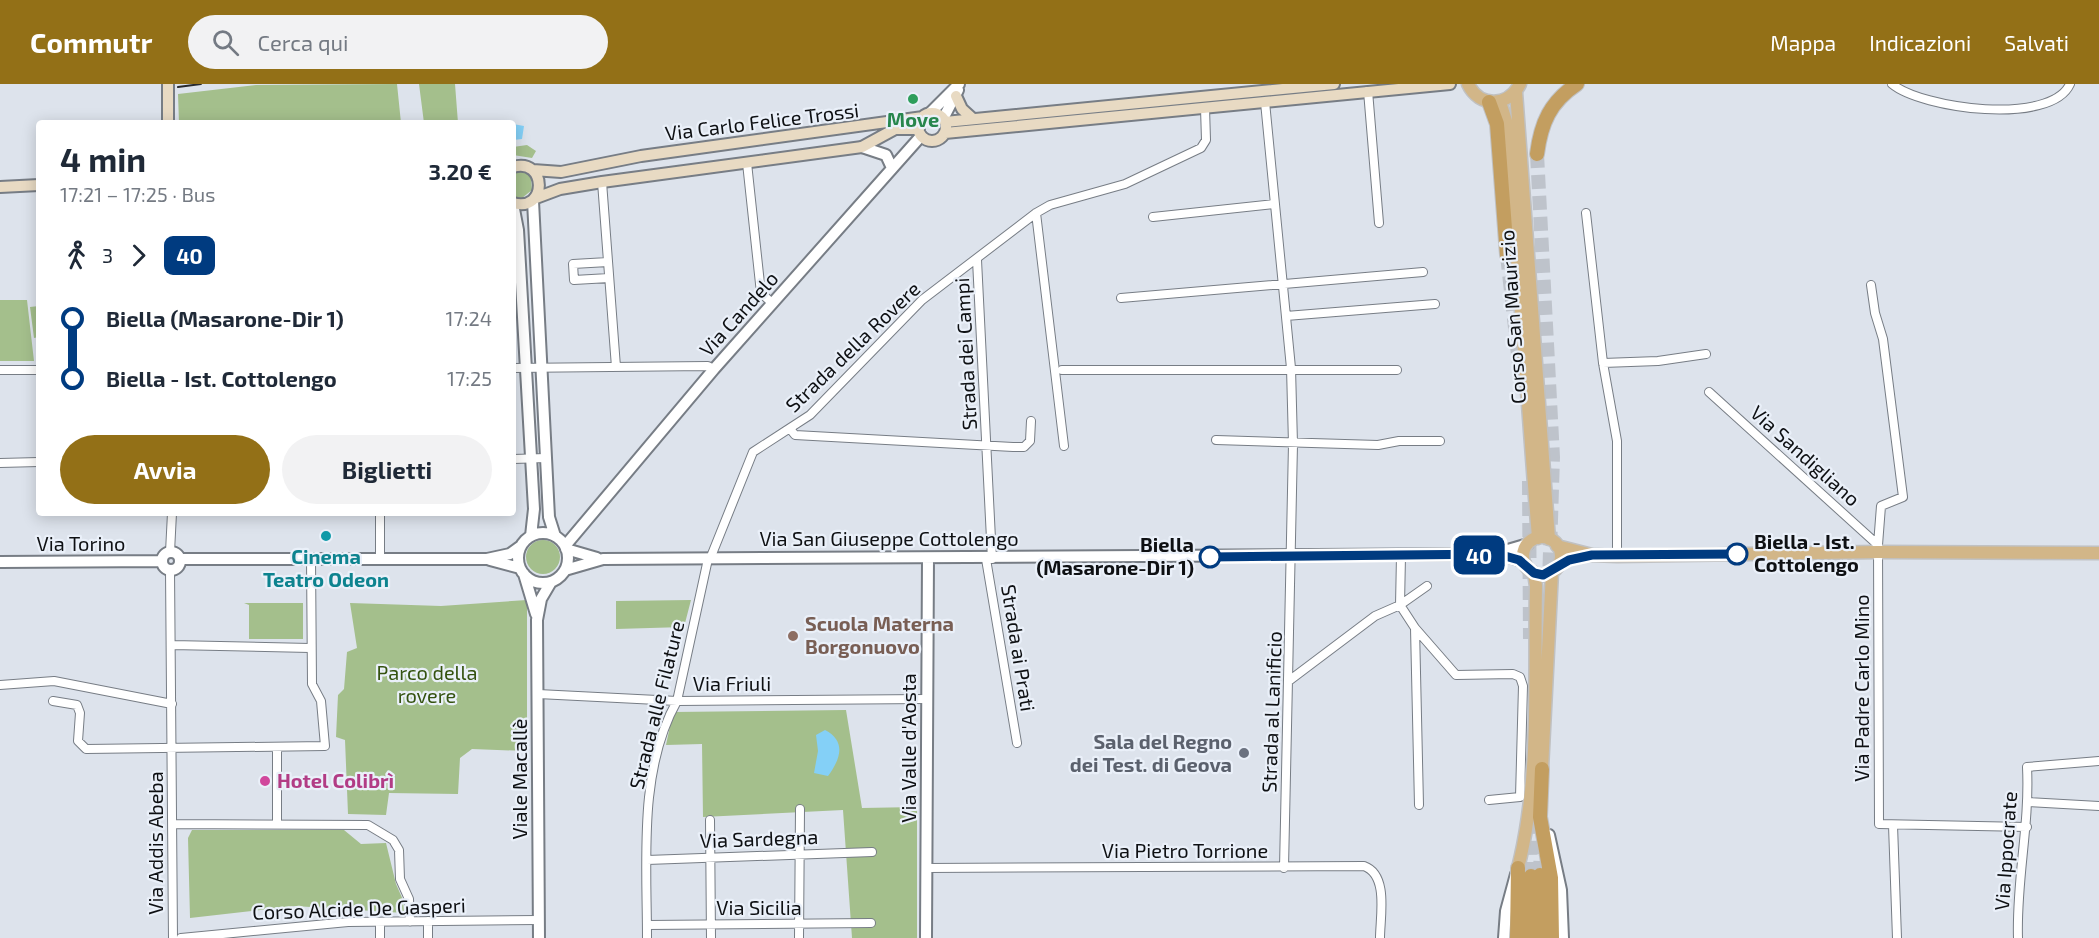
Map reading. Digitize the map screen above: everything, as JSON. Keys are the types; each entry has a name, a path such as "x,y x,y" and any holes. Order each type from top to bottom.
{"highway":[{"path":"1537,154 1546,115 1561,95 1577,84"},
{"path":"1494,102 1508,255"},
{"path":"1542,770 1540,817 1551,878 1552,938"},
{"path":"1517,938 1518,868"},
{"path":"1531,938 1535,876 1541,938"}],"main road":[{"path":"168,84 168,120"},
{"path":"944,125 973,119 1334,84"},
{"path":"944,125 1205,108 1450,84"},
{"path":"1468,84 1475,95 1494,102 1518,88"},
{"name":"Corso San Maurizio","path":"1518,88 1543,542"},
{"path":"956,96 962,109 973,119"},
{"name":"Corso San Maurizio","path":"1494,102 1507,124 1543,542"},
{"path":"926,115 937,114 944,125"},
{"name":"Via Candelo","path":"920,132 926,115"},
{"name":"Via Carlo Felice Trossi","path":"516,166 522,165 533,170 561,172 641,156 926,115"},
{"path":"920,132 928,140 936,140 944,125"},
{"name":"Via Carlo Felice Trossi","path":"516,204 523,205 560,189 602,182 862,147 895,129 920,132"},
{"path":"533,170 540,183 534,199"},
{"path":"0,187 36,185"},
{"path":"1542,770 1555,569 1560,556 1543,542"},
{"path":"1518,868 1527,832 1531,785 1536,586 1523,554 1543,542 1592,555 1617,556 1878,549 2099,553"},
{"path":"1530,569 1543,575 1592,555"}],"street":[{"name":"Via Candelo","path":"944,125 959,84"},
{"name":"Via Candelo","path":"926,115 959,84"},
{"path":"1892,84 1904,93 1931,103 2028,109 2058,100 2070,84"},
{"path":"1368,91 1379,223"},
{"name":"Strada al Lanificio","path":"1265,102 1291,368 1293,444 1290,680 1284,868"},
{"name":"Strada della Rovere","path":"709,559 753,452 791,430 810,415 922,300 1036,213 1050,205 1148,175 1201,148 1206,140 1205,108"},
{"name":"Via Candelo","path":"561,542 586,519 714,369 892,168 920,132"},
{"name":"Via Carlo Felice Trossi","path":"862,147 886,155 892,168"},
{"path":"747,163 761,293 772,303"},
{"path":"602,182 616,367"},
{"path":"487,559 522,571 536,582 551,582 565,570 568,556 549,517 534,199"},
{"path":"1153,217 1275,204"},
{"path":"1036,213 1064,446"},
{"path":"1586,213 1603,363 1617,441 1617,556"},
{"path":"180,560 487,559 510,554 522,546 531,536 534,509 531,459 519,368 516,220"},
{"name":"Strada dei Campi","path":"977,260 988,447 989,559"},
{"path":"608,262 573,264 574,280 609,278"},
{"path":"1121,298 1423,272"},
{"name":"Via Padre Carlo Mino","path":"1871,285 1875,313 1883,339 1903,497 1881,506 1878,549 1879,824 1893,825"},
{"path":"1286,316 1435,304"},
{"path":"1603,363 1658,361 1706,354"},
{"path":"519,368 708,366 714,369"},
{"path":"1062,370 1291,368 1397,370"},
{"path":"0,370 36,370"},
{"name":"Via Sandigliano","path":"1709,392 1878,549"},
{"name":"Strada dei Campi","path":"791,430 795,435 988,447 1024,447 1030,441 1031,421"},
{"path":"1216,440 1378,445 1399,441 1440,441"},
{"path":"516,459 546,458"},
{"path":"0,463 36,462"},
{"path":"170,552 172,516"},
{"path":"380,516 380,560"},
{"path":"531,536 547,533 561,542"},
{"name":"Via San Giuseppe Cottolengo","path":"561,542 603,559"},
{"name":"Via San Giuseppe Cottolengo","path":"565,570 603,559 989,559 1498,554 1543,542"},
{"path":"522,546 519,553 522,571"},
{"path":"170,552 176,554 180,560 178,567 171,570 165,568 162,561 164,555 170,552"},
{"name":"Via San Giuseppe Cottolengo","path":"1498,554 1519,560 1530,569"},
{"path":"1401,556 1400,605 1415,628 1456,675 1513,674 1520,676 1523,686 1520,797 1489,800"},
{"name":"Via Valle d'Aosta","path":"926,938 928,558"},
{"name":"Strada alle Filature","path":"646,938 650,798 657,758 668,717 677,701 709,559"},
{"name":"Strada ai Prati","path":"989,559 1017,743"},
{"path":"173,748 324,746 321,701 312,684 311,560"},
{"name":"Via Torino","path":"0,562 162,561"},
{"name":"Via Addis Abeba","path":"171,570 173,938"},
{"name":"Viale Macallè","path":"522,571 537,620"},
{"name":"Viale Macallè","path":"539,938 537,620 541,599 551,582"},
{"path":"1290,680 1375,616 1400,605 1427,586"},
{"path":"1415,628 1419,805"},
{"path":"172,645 310,648"},
{"path":"0,685 62,682 172,704"},
{"name":"Via Friuli","path":"538,694 677,701 927,699"},
{"name":"Via Addis Abeba","path":"53,701 77,705 80,713 78,741 81,747 173,748"},
{"path":"277,747 277,824"},
{"name":"Via Ippocrate","path":"2018,938 2018,914 2029,802 2027,767 2099,761"},
{"path":"1542,770 1546,784 1546,827 1561,890 1563,938"},
{"path":"2029,802 2099,806"},
{"path":"799,938 800,809"},
{"path":"710,820 711,938"},
{"path":"173,824 368,825 393,840 399,850 400,879 409,899 410,921"},
{"path":"1897,938 1893,825 2027,827"},
{"name":"Via Sardegna","path":"647,860 872,852"},
{"name":"Via Pietro Torrione","path":"927,868 1364,866 1371,868 1380,883 1380,938"},
{"path":"1504,938 1510,890 1518,868"},
{"name":"Corso Alcide De Gasperi","path":"181,938 274,927 410,921 539,920"},
{"path":"428,921 428,938"},
{"path":"380,922 381,938"},
{"name":"Via Sicilia","path":"647,925 871,923"}],"green space":[{"path":"397,84 401,120 179,120 178,94 256,85"},
{"path":"419,84 455,84 458,120 424,120"},
{"path":"527,145 536,151 532,158 516,155 516,147"},
{"path":"523,171 531,177 532,190 522,198 516,197 516,172"},
{"path":"0,300 27,300 34,361 0,361"},
{"path":"36,306 36,338 34,338 30,307"},
{"path":"543,540 555,545 560,557 555,569 543,574 531,569 526,557 531,545"},
{"name":"Parco della rovere","path":"527,600 527,751 472,749 460,758 458,794 389,793 386,815 348,814 345,740 336,737 338,695 344,689 347,652 357,648 350,603 441,606"},
{"path":"691,600 684,627 616,629 616,601"},
{"path":"244,603 303,603 303,639 249,639 249,605"},
{"path":"846,710 862,808 917,807 917,938 852,938 843,810 703,817 702,744 666,745 673,712"},
{"path":"192,830 344,830 361,844 386,843 396,884 403,900 404,913 295,906 190,918 188,838"}],"water":[{"path":"516,125 524,126 522,139 516,140"},
{"path":"825,730 837,740 839,746 838,758 828,776 814,773 818,751 816,735"}],"tunnel":[{"path":"1537,154 1553,457 1549,583"},
{"path":"1507,255 1521,382"},
{"path":"1529,481 1530,639"},
{"path":"1530,820 1531,876"},
{"path":"1540,875 1541,842"}],"railway":[{"path":"178,87 201,84"}],"bus line":[{"name":"40","path":"1210,557 1498,554 1519,560 1529,570 1543,575 1552,572 1569,560 1592,555 1737,554"}],"place":[{"name":"Move","path":"913,99"},
{"name":"Cinema Teatro Odeon","path":"326,536"},
{"name":"Biella - Ist. Cottolengo","path":"1737,554"},
{"name":"Biella (Masarone-Dir 1)","path":"1210,557"},
{"name":"Scuola Materna Borgonuovo","path":"793,636"},
{"name":"Sala del Regno dei Test. di Geova","path":"1244,753"},
{"name":"Hotel Colibrì","path":"265,781"}]}
